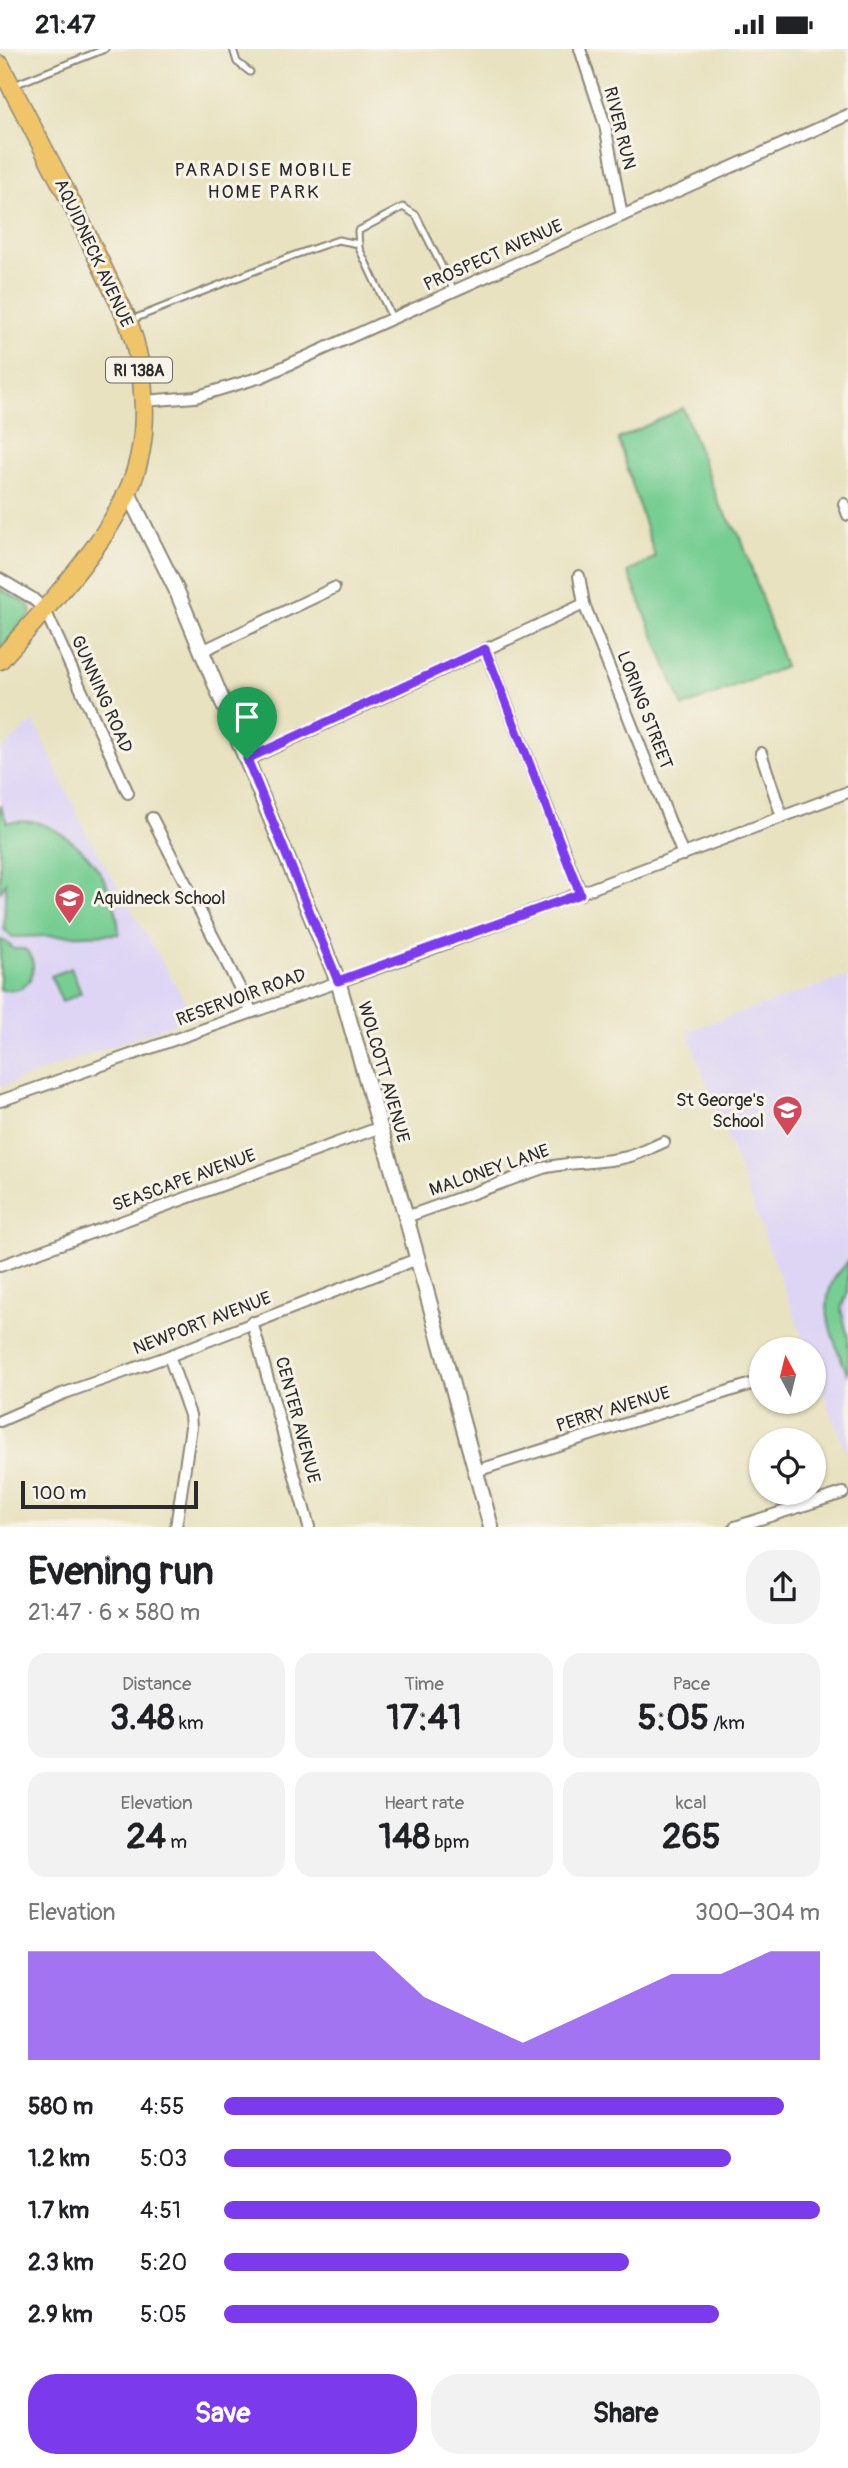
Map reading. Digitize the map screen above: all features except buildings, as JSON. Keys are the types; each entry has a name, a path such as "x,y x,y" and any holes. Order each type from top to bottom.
{"main road":[{"name":"AQUIDNECK AVENUE","path":"0,65 73,206 128,321 135,340 144,401 139,451 127,491 109,527 45,610 0,660"}],"street":[{"name":"RIVER RUN","path":"580,49 605,125 622,216"},
{"name":"PROSPECT AVENUE","path":"144,401 195,397 240,385 848,115"},
{"name":"WOLCOTT AVENUE","path":"127,491 161,556 202,651 338,981 491,1527"},
{"name":"LORING STREET","path":"579,576 584,604 683,855"},
{"path":"0,579 32,598 45,610"},
{"path":"202,651 334,588"},
{"path":"247,759 584,604"},
{"name":"GUNNING ROAD","path":"45,610 128,793"},
{"path":"485,649 580,894"},
{"path":"761,753 782,817"},
{"name":"RESERVOIR ROAD","path":"0,1101 580,894 848,792"},
{"path":"152,818 252,1011"},
{"name":"SEASCAPE AVENUE","path":"0,1266 381,1127"},
{"name":"MALONEY LANE","path":"406,1217 543,1168 567,1162 607,1161 630,1156 664,1142"},
{"name":"NEWPORT AVENUE","path":"0,1422 62,1394 169,1356 417,1259"},
{"name":"CENTER AVENUE","path":"252,1322 309,1527"},
{"path":"169,1356 190,1415 191,1427 176,1527"},
{"name":"PERRY AVENUE","path":"476,1471 749,1385"},
{"path":"735,1527 842,1493"}],"lane":[{"path":"11,86 105,49"},
{"path":"233,49 237,62 250,72"},
{"path":"392,319 359,244 358,231 403,208 416,215 454,291"},
{"path":"128,321 338,240 359,244"}],"shaded area":[{"name":"Aquidneck School","path":"34,721 87,834 194,1016 0,1087 0,751"},
{"name":"St George's School","path":"848,976 848,1458 826,1399 826,1337 802,1337 687,1031"}],"green space":[{"path":"683,408 719,504 741,538 785,667 683,707 628,572 655,557 618,439"},
{"path":"0,589 28,604 31,613 0,649"},
{"path":"0,805 7,822 43,824 81,849 101,874 108,888 114,902 119,934 12,937 4,929 6,881 0,893"},
{"path":"0,940 14,949 26,950 30,954 33,966 31,978 23,987 0,990"},
{"path":"71,968 81,993 62,1002 51,976"},
{"path":"848,1261 848,1291 841,1309 848,1337 848,1375 830,1328 827,1303 834,1279"}],"place":[{"name":"Aquidneck School","path":"70,925"},
{"name":"St George's School","path":"787,1137"}],"district":[{"name":"PARADISE MOBILE HOME PARK","path":"264,180"}],"route":[{"path":"485,649 580,894 338,981 247,759 485,649"}]}
